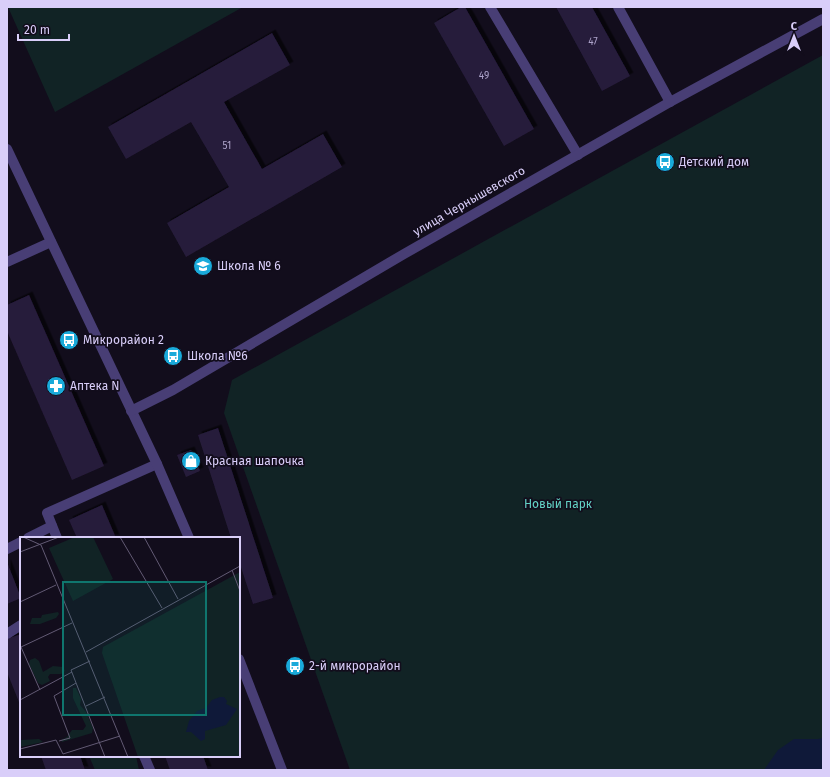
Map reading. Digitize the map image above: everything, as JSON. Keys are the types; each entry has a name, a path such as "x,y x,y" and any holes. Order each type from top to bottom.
{"street":[{"path":"490,7 578,155"},
{"path":"618,7 670,102"},
{"name":"улица Чернышевского","path":"132,411 173,390 404,254 670,102 823,19"},
{"path":"7,149 132,411 189,537"},
{"path":"7,262 51,242"},
{"path":"57,537 47,513 156,464"},
{"path":"30,537 52,526"},
{"path":"7,549 20,542"},
{"path":"7,634 20,627"},
{"path":"240,664 242,675 282,770"},
{"path":"144,757 150,770"}],"green space":[{"path":"8,7 243,7 55,112"},
{"name":"Новый парк","path":"823,55 823,770 350,770 224,413 232,380"},
{"path":"89,757 136,757 139,770 95,770"}],"water":[{"path":"823,738 823,770 764,770 778,750 794,739"}],"building":[{"path":"461,7 465,7 534,129 504,146 434,23"},
{"path":"556,7 592,7 630,76 602,91"},
{"path":"272,33 290,65 224,102 262,169 323,134 342,167 186,257 167,223 229,187 191,122 126,159 108,127"},
{"path":"29,295 104,466 72,480 7,331 7,305"},
{"path":"218,428 273,598 253,604 240,564 240,537 231,537 198,435"},
{"path":"191,450 200,471 186,477 177,455"},
{"path":"102,505 116,537 77,537 69,520"},
{"path":"7,562 20,598 7,604"},
{"path":"20,634 20,704 7,672 7,639"},
{"path":"41,757 80,757 85,770 46,770"},
{"path":"165,757 203,757 208,770 170,770"}],"place":[{"name":"Детский дом","path":"665,162"},
{"name":"Школа № 6","path":"203,266"},
{"name":"Микрорайон 2","path":"69,340"},
{"name":"Школа №6","path":"173,356"},
{"name":"Аптека N","path":"56,386"},
{"name":"Красная шапочка","path":"191,461"},
{"name":"2-й микрорайон","path":"295,666"}]}
